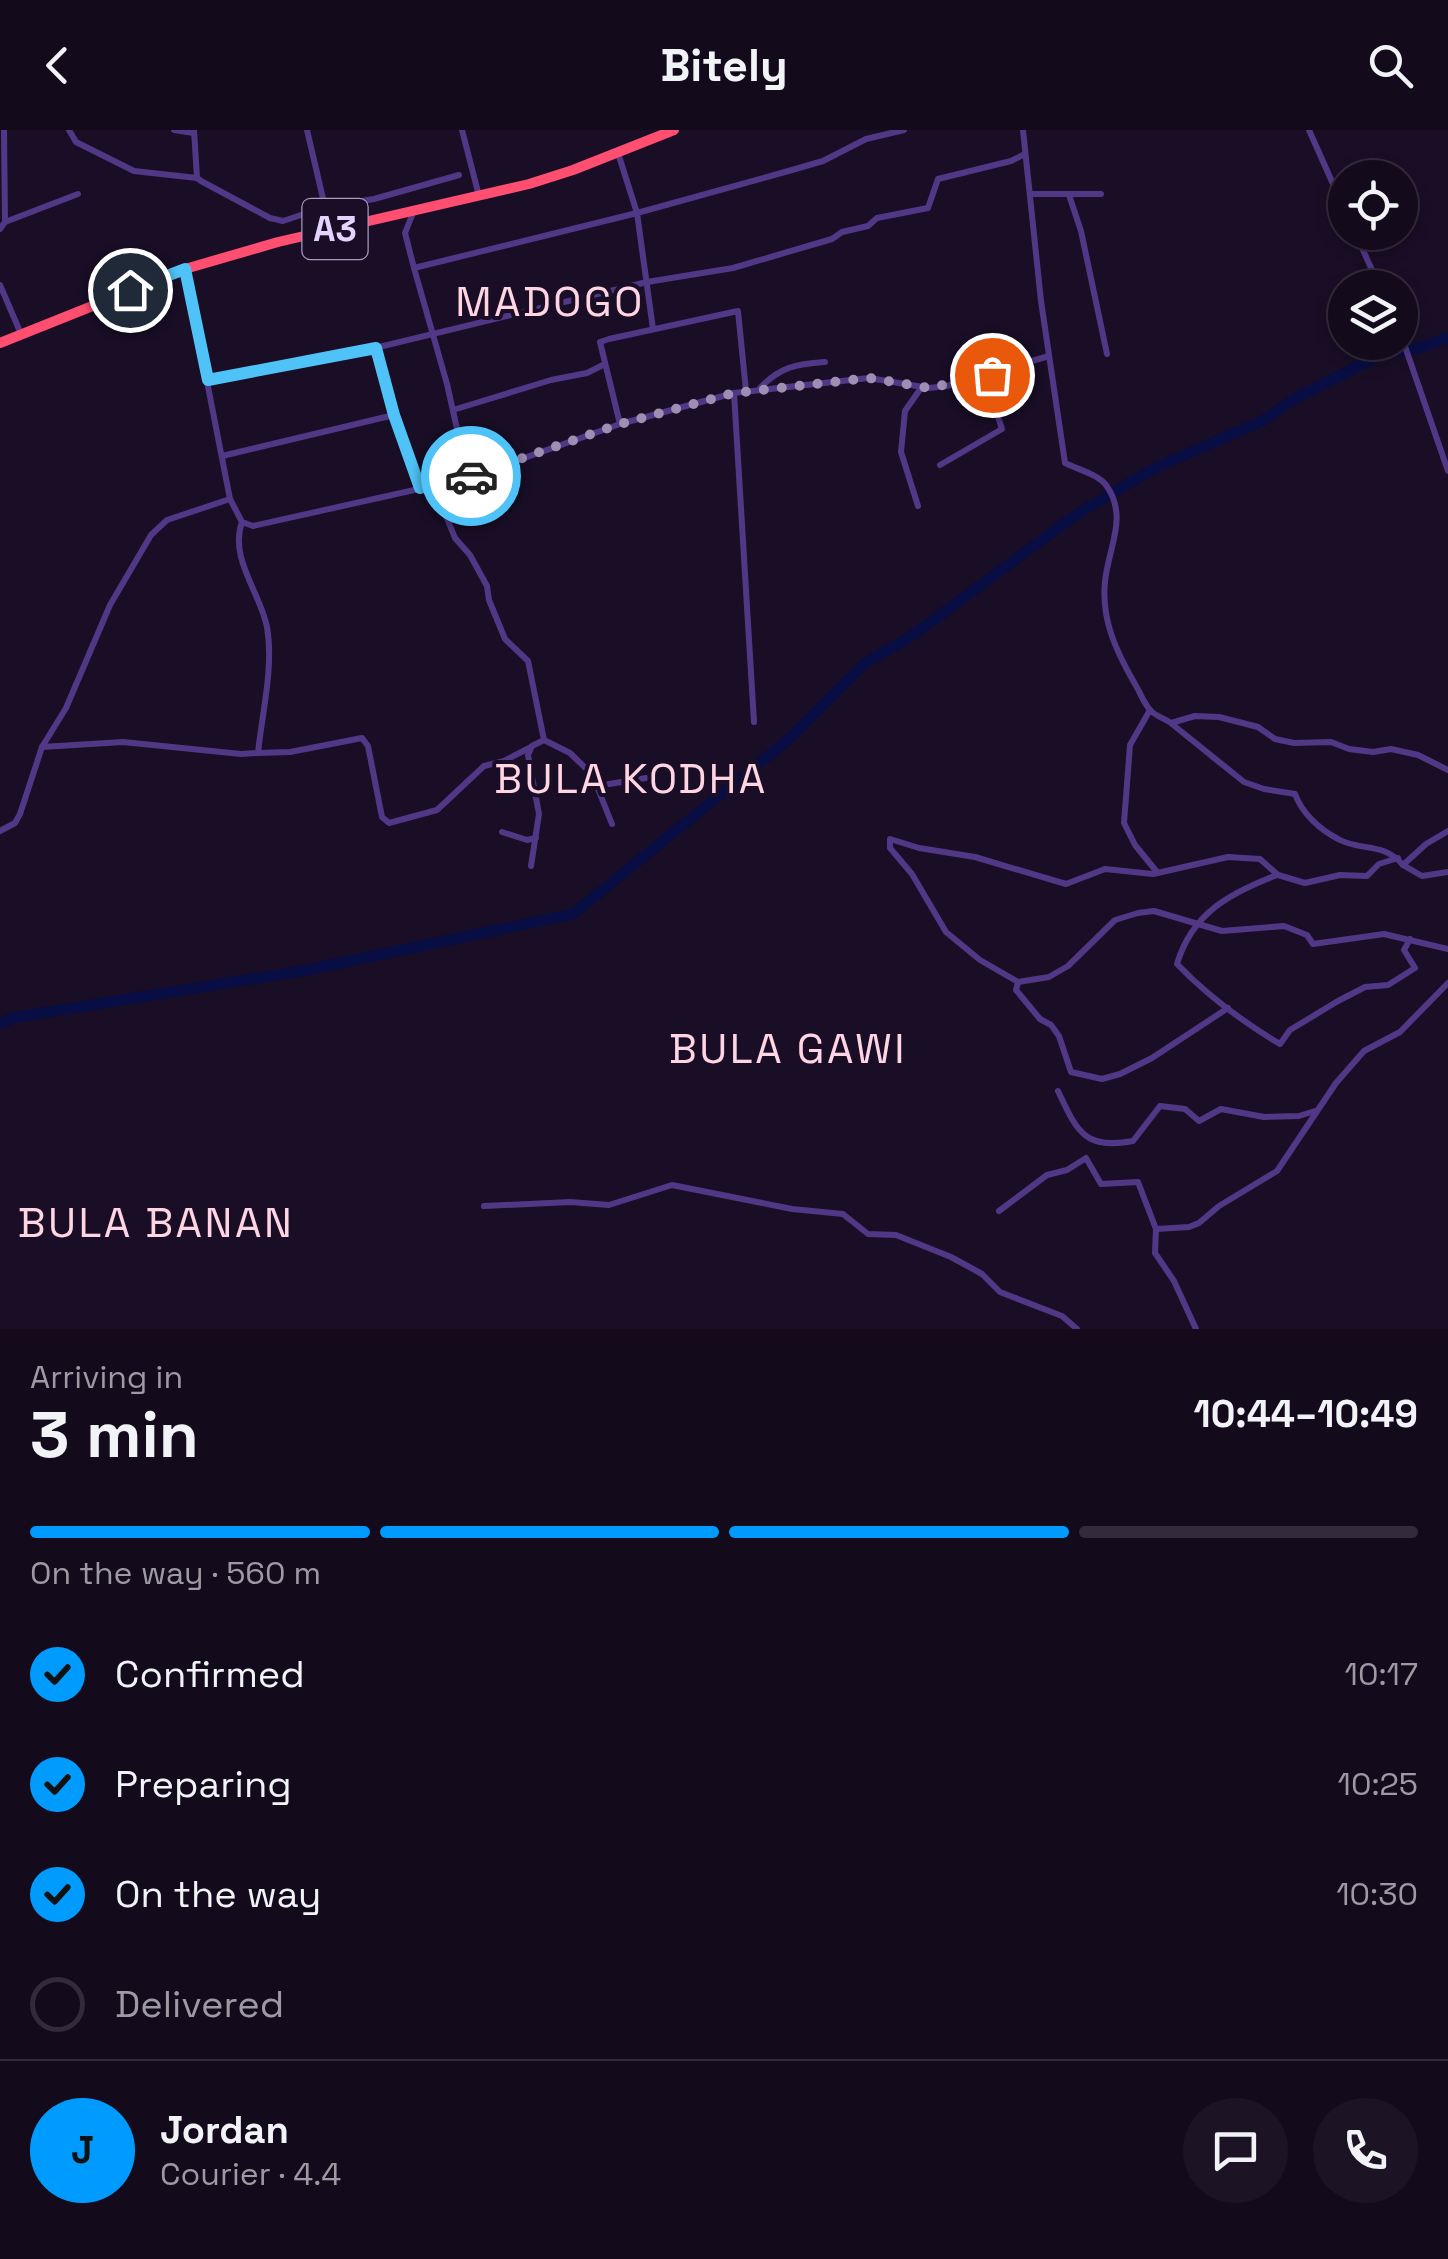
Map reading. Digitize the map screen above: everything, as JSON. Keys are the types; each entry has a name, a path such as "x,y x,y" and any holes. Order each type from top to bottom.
{"highway":[{"name":"A3","path":"0,343 185,269 278,242 549,178 674,130"}],"street":[{"path":"4,130 3,225 78,194"},
{"path":"69,130 76,142 134,170 197,178 270,218 298,218 325,207 374,199 459,174"},
{"path":"174,130 194,132 197,178"},
{"path":"307,130 325,207"},
{"path":"462,130 479,196"},
{"path":"414,268 637,214 824,161 866,139 904,130"},
{"path":"1022,130 1064,463 1102,480 1118,514 1107,565 1104,611 1120,663 1150,710 1172,723 1244,782 1264,790 1295,794 1307,816 1339,840 1386,850 1422,876 1448,872"},
{"path":"1309,130 1328,172"},
{"path":"618,153 637,214 653,329"},
{"path":"208,380 376,348 646,282 732,268 832,239 842,232 868,226 876,218 928,208 938,179 1025,154"},
{"path":"1030,194 1102,194"},
{"path":"1069,195 1081,231 1108,354"},
{"path":"414,212 405,233 468,478"},
{"path":"185,269 230,499 242,522 238,546 264,614 268,636 258,753"},
{"path":"0,285 22,334"},
{"path":"620,424 600,342 738,311 746,391"},
{"path":"376,348 420,488"},
{"path":"242,522 266,526 468,478 620,424 734,393 869,378 922,387 947,386 1049,356"},
{"path":"1410,360 1448,471"},
{"path":"759,389 782,368 825,362"},
{"path":"453,410 551,380 587,374 604,364"},
{"path":"940,465 1002,429 985,377"},
{"path":"918,506 901,452 905,410 922,387"},
{"path":"734,393 754,722"},
{"path":"222,456 394,415"},
{"path":"434,486 454,538 470,555 486,586 505,639 528,660 544,740"},
{"path":"0,830 15,823 20,814 42,748 66,708 110,605 150,535 167,520 230,499"},
{"path":"1150,710 1130,745 1124,823 1134,845 1157,872"},
{"path":"1172,723 1195,716 1218,717 1258,727 1275,738 1294,743 1331,742 1373,752 1391,749 1418,755 1448,770"},
{"path":"42,748 123,742 258,753 290,752 362,738 368,746 382,817 389,824 437,810 484,766 544,740"},
{"path":"544,740 570,754 603,785"},
{"path":"531,866 538,814 528,763 532,746"},
{"path":"612,824 598,789 646,778"},
{"path":"1448,831 1400,862 1379,864 1367,876 1340,876 1305,883 1278,874 1260,859 1228,857 1157,872 1105,868 1066,884 975,857 918,848 890,839 890,848 912,874 946,932 980,960 1018,982 1049,977 1068,966 1115,920 1154,912 1222,931 1284,926 1307,934 1313,944 1384,934 1448,949"},
{"path":"502,832 527,840 536,838"},
{"path":"1278,874 1225,900 1199,923 1186,936 1177,964 1228,1008 1280,1044 1290,1030 1338,1001 1366,987 1388,985 1416,968 1404,950 1410,940"},
{"path":"1018,982 1016,990 1058,1036 1071,1072 1102,1080 1152,1058 1228,1008"},
{"path":"1156,1229 1199,1223 1218,1206 1277,1171 1316,1111 1364,1051 1400,1032 1448,983"},
{"path":"1058,1091 1077,1130 1108,1146 1133,1142 1160,1106 1185,1109 1200,1121 1221,1109 1264,1117 1300,1116 1316,1111"},
{"path":"999,1211 1047,1174 1068,1170 1086,1158 1101,1184 1138,1182 1156,1229 1155,1253 1174,1281 1196,1329"},
{"path":"484,1206 570,1202 609,1205 672,1185 792,1209 843,1214 868,1234 896,1235 951,1257 982,1274 1000,1292 1062,1316 1077,1329"}],"waterway":[{"path":"0,1024 12,1018 307,970 573,914 789,739 864,664 913,635 1077,514 1155,468 1262,421 1296,398 1380,355 1423,347 1448,337"}],"way so far":[{"path":"471,476 620,424 734,393 869,378 929,388 992,375"}],"district":[{"name":"MADOGO","path":"550,301"},
{"name":"BULA KODHA","path":"631,778"},
{"name":"BULA GAWI","path":"788,1048"},
{"name":"BULA BANAN","path":"156,1222"}],"route":[{"path":"130,290 185,269 208,380 376,348 420,488 471,476"}]}
